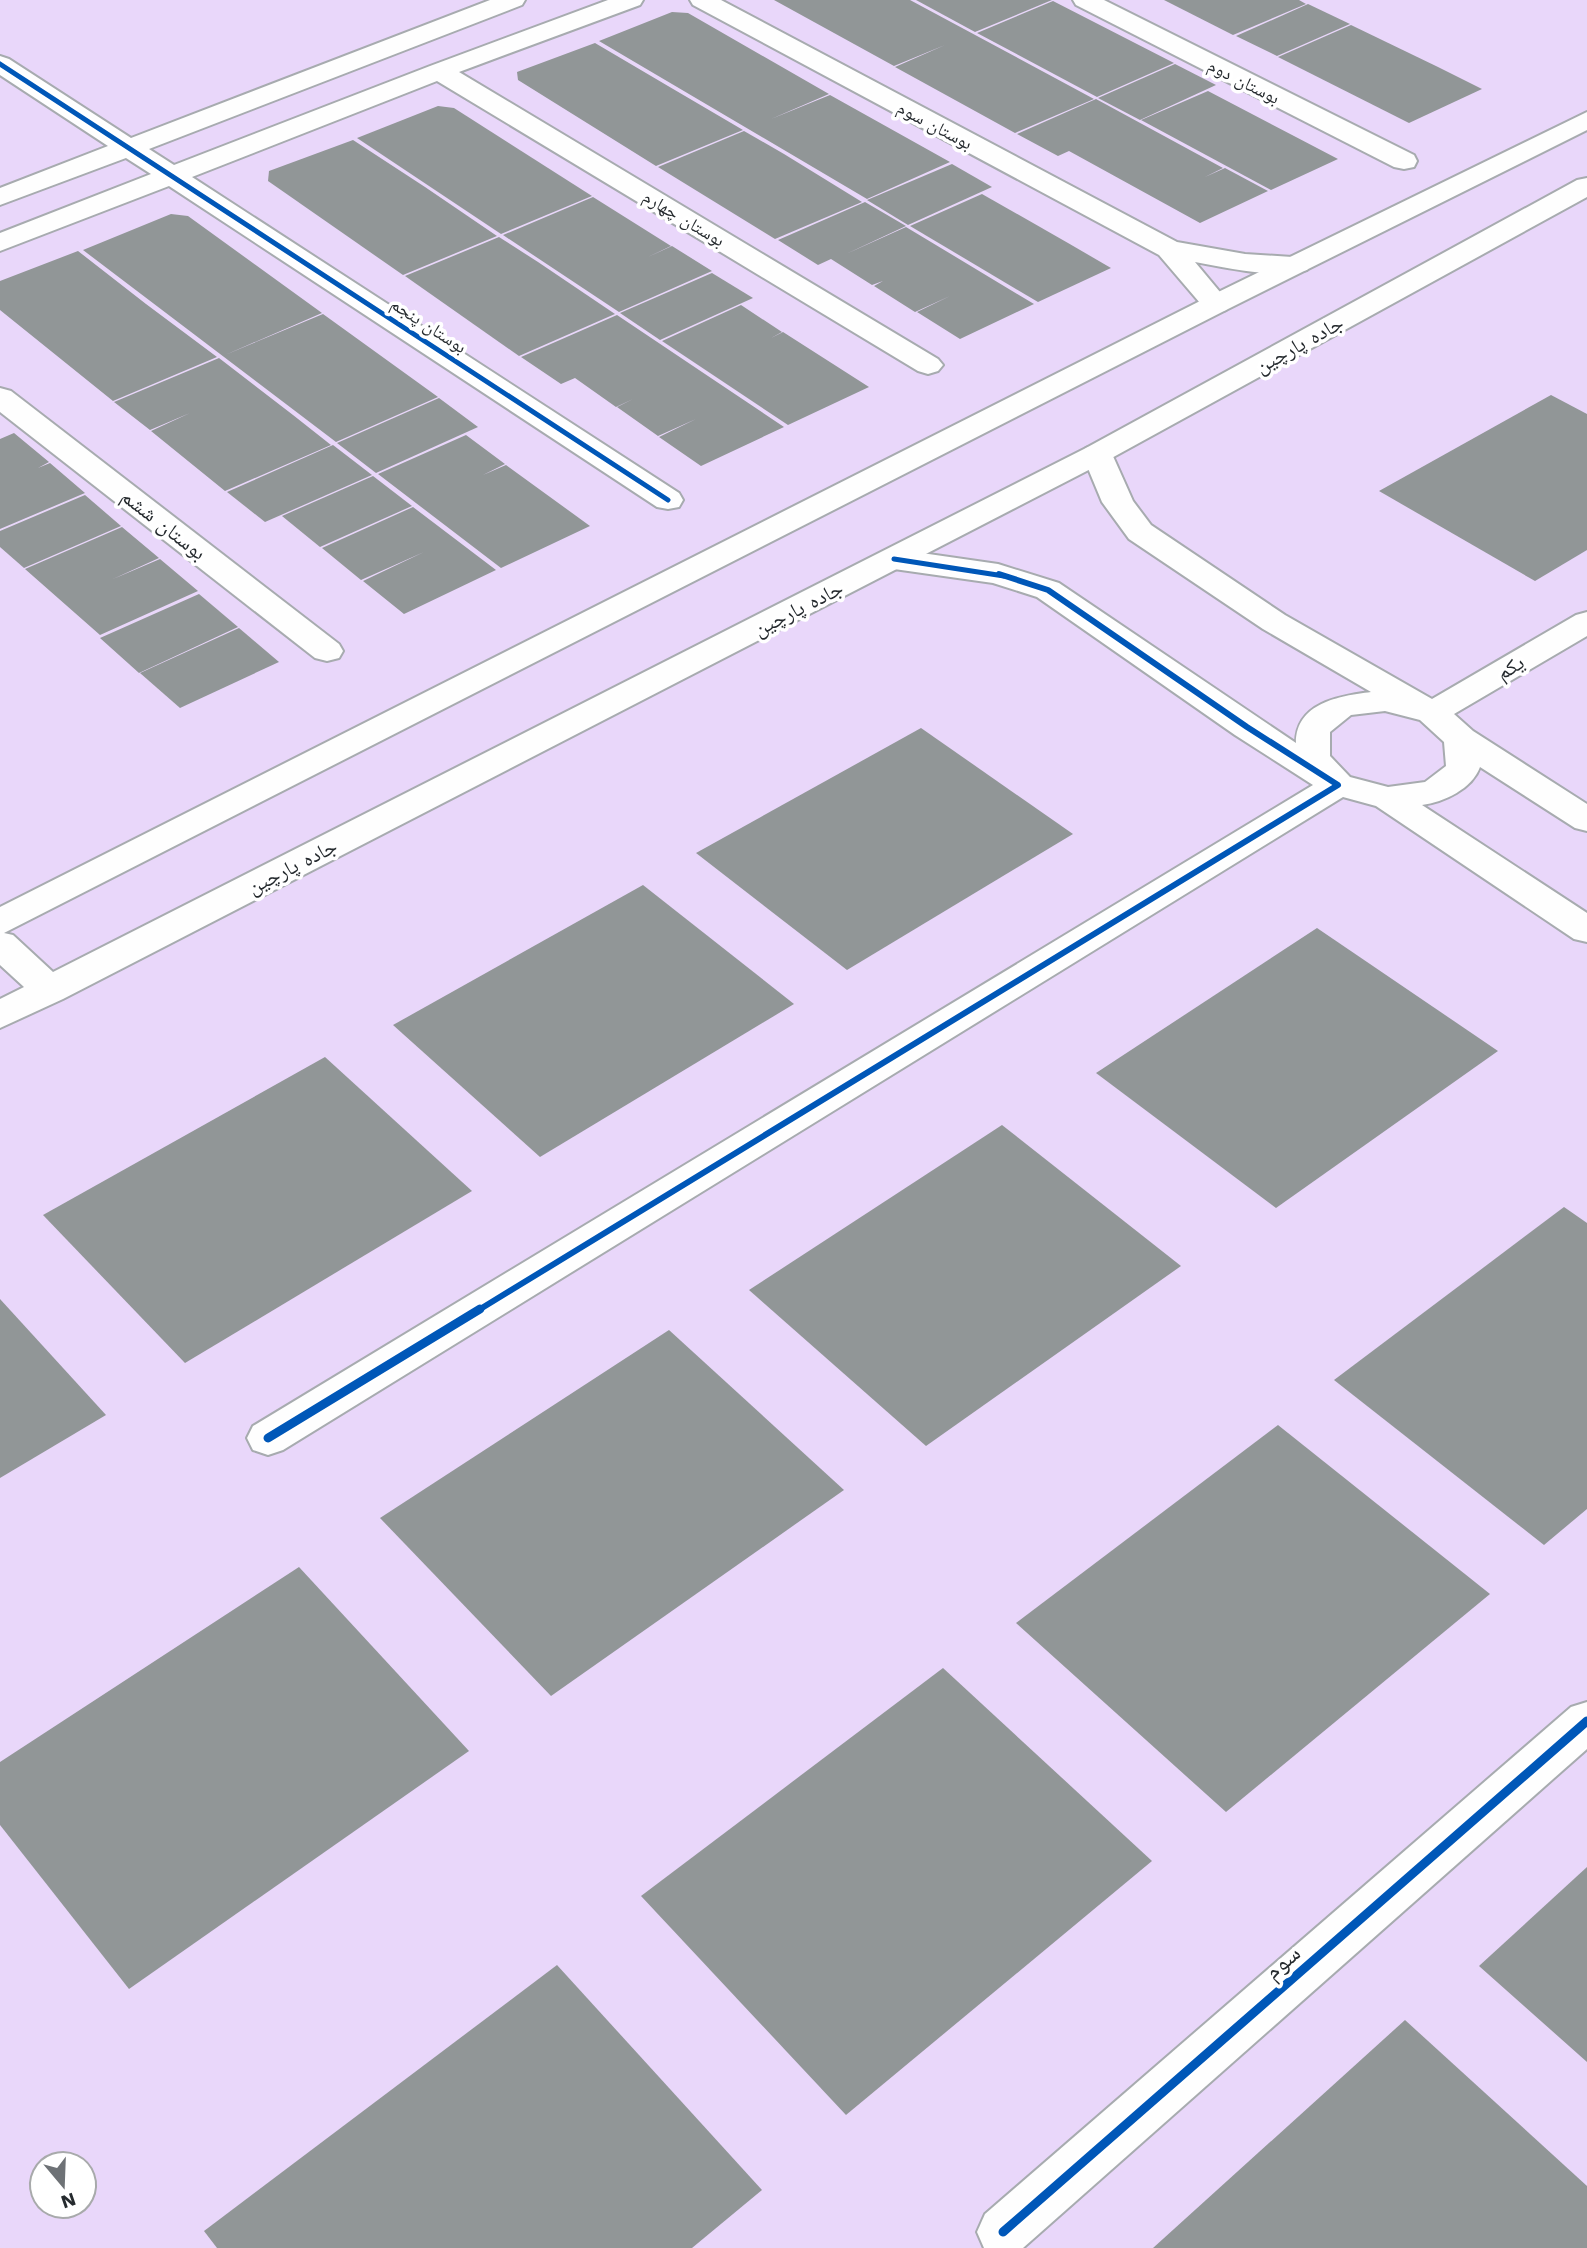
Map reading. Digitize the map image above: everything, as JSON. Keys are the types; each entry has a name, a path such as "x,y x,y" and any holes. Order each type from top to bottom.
{"street":[{"path":"0,197 513,0"},
{"path":"0,243 439,71 631,0"},
{"name":"بوستان سوم","path":"702,0 1169,249 1245,262 1297,264"},
{"name":"بوستان دوم","path":"1085,0 1404,161"},
{"name":"بوستان پنجم","path":"0,64 668,500"},
{"name":"بوستان چهارم","path":"439,71 928,365"},
{"path":"0,922 1216,304 1587,120"},
{"name":"جاده پارچین","path":"0,1016 1097,454 1587,186"},
{"name":"بوستان سوم","path":"1169,249 1216,304"},
{"name":"بوستان ششم","path":"0,397 327,651"},
{"path":"1097,454 1118,502 1140,532 1274,622 1432,713 1461,739 1587,820"},
{"path":"894,559 998,574 1048,590 1247,727 1338,785 1388,798 1587,930"},
{"name":"یکم","path":"1432,713 1587,622"},
{"path":"1338,785 1313,758 1313,728 1341,706 1386,700 1432,713"},
{"path":"1388,798 1435,792 1462,769 1461,739"},
{"path":"268,1438 1338,785"},
{"path":"0,944 50,990"},
{"name":"سوم","path":"1003,2232 1587,1721"}],"shaded area":[{"path":"0,0 1587,0 1587,2248 0,2248"}],"building":[{"path":"774,0 910,0 1094,99 1015,133 895,67 945,45 894,66"},
{"path":"916,0 1052,0 975,32"},
{"path":"1164,0 1299,0 1306,4 1233,35"},
{"path":"1053,1 1174,63 1097,97 977,33"},
{"path":"1308,4 1350,24 1277,56 1236,36"},
{"path":"672,12 688,13 829,94 771,119 830,95 950,162 867,199 599,41"},
{"path":"1351,25 1482,89 1409,123 1278,57"},
{"path":"595,43 743,130 656,166 518,80 517,72"},
{"path":"1175,64 1216,85 1140,120 1098,98"},
{"path":"1208,91 1338,159 1271,190 1141,120"},
{"path":"1096,99 1223,168 1205,177 1225,168 1268,191 1200,223 1069,151 1058,156 1017,134"},
{"path":"438,106 454,108 592,196 501,234 357,138"},
{"path":"744,131 862,202 775,239 658,167"},
{"path":"353,140 497,236 403,275 268,181 269,171"},
{"path":"952,164 992,187 908,225 867,200"},
{"path":"982,194 1111,268 1038,302 910,226"},
{"path":"593,197 671,246 648,257 672,246 712,271 619,312 503,235"},
{"path":"865,202 906,226 846,254 906,227 1034,304 960,339 917,312 950,296 915,312 874,286 883,281 872,285 831,259 818,265 778,240"},
{"path":"171,214 188,216 322,313 225,355 323,314 438,397 336,442 83,250"},
{"path":"499,237 615,314 519,356 405,276"},
{"path":"78,251 217,357 113,401 0,310 0,281"},
{"path":"712,273 753,298 660,340 620,313"},
{"path":"741,305 782,332 771,338 783,332 869,387 788,425 662,341"},
{"path":"617,315 784,427 701,466 659,437 696,419 658,436 617,407 633,399 616,407 575,378 561,384 521,357"},
{"path":"219,358 331,445 225,491 151,431 190,413 150,430 114,402"},
{"path":"1551,395 1587,414 1587,550 1535,581 1379,491"},
{"path":"439,398 478,427 376,473 337,443"},
{"path":"14,433 49,462 38,468 50,463 85,493 0,529 0,439"},
{"path":"466,435 505,464 483,475 506,465 590,526 501,568 378,474"},
{"path":"333,445 372,475 265,522 227,492"},
{"path":"373,476 412,506 320,547 282,516"},
{"path":"85,495 121,526 24,568 0,547 0,531"},
{"path":"413,507 496,570 404,614 363,581 424,552 361,580 322,548"},
{"path":"122,527 159,558 113,579 160,559 198,591 100,635 25,569"},
{"path":"199,594 238,627 139,673 100,638"},
{"path":"239,628 279,662 180,708 140,673"},
{"path":"921,728 1073,834 847,970 696,853"},
{"path":"643,885 794,1004 540,1157 393,1025"},
{"path":"1317,928 1498,1051 1276,1208 1096,1073"},
{"path":"325,1057 472,1191 185,1363 43,1215"},
{"path":"1002,1125 1181,1266 926,1446 749,1290"},
{"path":"1564,1207 1587,1223 1587,1509 1544,1545 1334,1380"},
{"path":"0,1299 106,1415 0,1478"},
{"path":"669,1330 844,1490 551,1696 380,1518"},
{"path":"1278,1425 1490,1594 1226,1812 1016,1623"},
{"path":"299,1567 469,1751 129,1989 0,1825 0,1762"},
{"path":"943,1668 1152,1861 846,2115 641,1896"},
{"path":"1587,1867 1587,2062 1479,1966"},
{"path":"557,1965 762,2190 692,2248 217,2248 204,2231"},
{"path":"1405,2020 1587,2186 1587,2248 1153,2248"}],"cycle path":[{"path":"0,64 668,500"},
{"path":"268,1438 1338,785 1247,727 1048,590 998,574 894,559"},
{"path":"1003,2232 1587,1721"}]}
